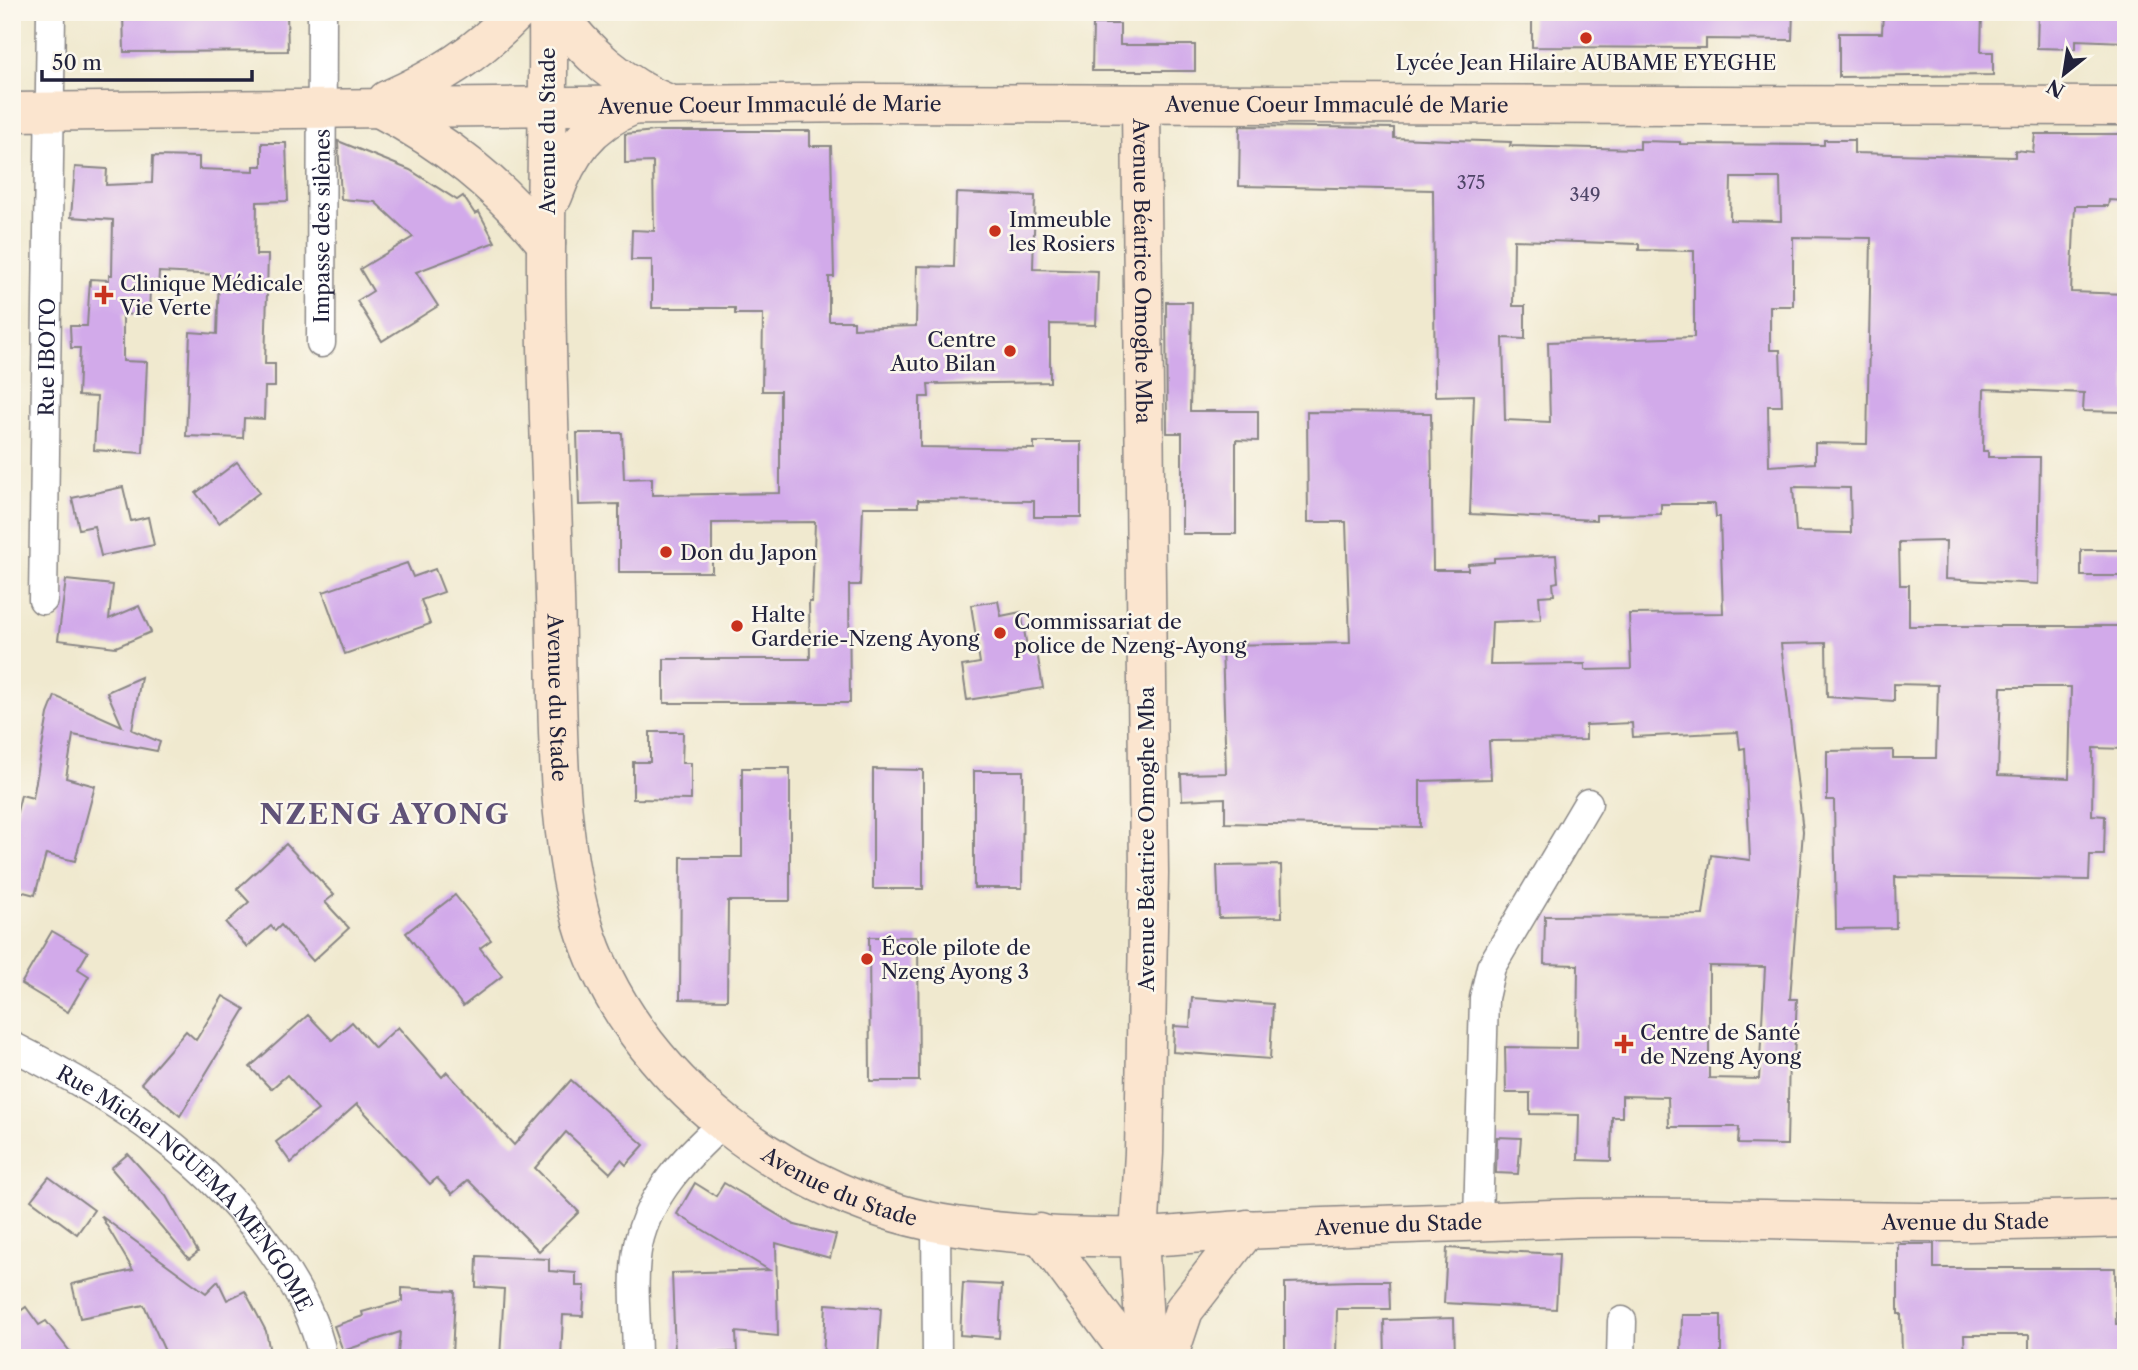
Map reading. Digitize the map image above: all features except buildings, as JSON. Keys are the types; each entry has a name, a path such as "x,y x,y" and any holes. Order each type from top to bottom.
{"main road":[{"path":"374,106 436,79 460,63 517,12"},
{"name":"Avenue du Stade","path":"548,12 547,227 559,763 576,895 592,950 633,1025 680,1085 723,1123 840,1194 936,1223 1056,1235 1139,1237 1247,1229 1606,1218 1969,1222 2126,1218"},
{"path":"556,12 570,32 612,71 652,97 674,106"},
{"name":"Avenue Coeur Immaculé de Marie","path":"12,112 374,106 862,103 2126,106"},
{"name":"Avenue Béatrice Omoghe Mba","path":"1141,105 1149,873 1144,1153 1139,1237 1146,1358"},
{"path":"374,106 421,130 478,171 547,227 556,187 580,141 594,126 634,106"},
{"path":"1144,1153 1156,1182 1176,1210 1196,1224 1247,1229"},
{"path":"1133,1358 1056,1235 1104,1218 1122,1202 1144,1153"},
{"path":"1168,1358 1184,1310 1247,1229"}],"street":[{"name":"Rue IBOTO","path":"43,600 51,12"},
{"name":"Impasse des silènes","path":"321,343 322,12"},
{"path":"1478,1221 1484,998 1491,967 1588,803"},
{"name":"Rue Michel NGUEMA MENGOME","path":"12,1046 79,1079 193,1159 247,1216 288,1275 313,1320 323,1358"},
{"path":"637,1358 638,1246 650,1210 688,1155 723,1123"},
{"path":"936,1223 937,1358"},
{"path":"1621,1358 1622,1321"}],"place":[{"name":"Lycée Jean Hilaire AUBAME EYEGHE","path":"1586,38"},
{"name":"Immeuble les Rosiers","path":"995,231"},
{"name":"Clinique Médicale Vie Verte","path":"104,295"},
{"name":"Centre Auto Bilan","path":"1010,351"},
{"name":"Don du Japon","path":"666,552"},
{"name":"Halte Garderie-Nzeng Ayong","path":"737,626"},
{"name":"Commissariat de police de Nzeng-Ayong","path":"1000,633"},
{"name":"École pilote de Nzeng Ayong 3","path":"867,959"},
{"name":"Centre de Santé de Nzeng Ayong","path":"1624,1044"}],"district":[{"name":"NZENG AYONG","path":"385,814"}]}
